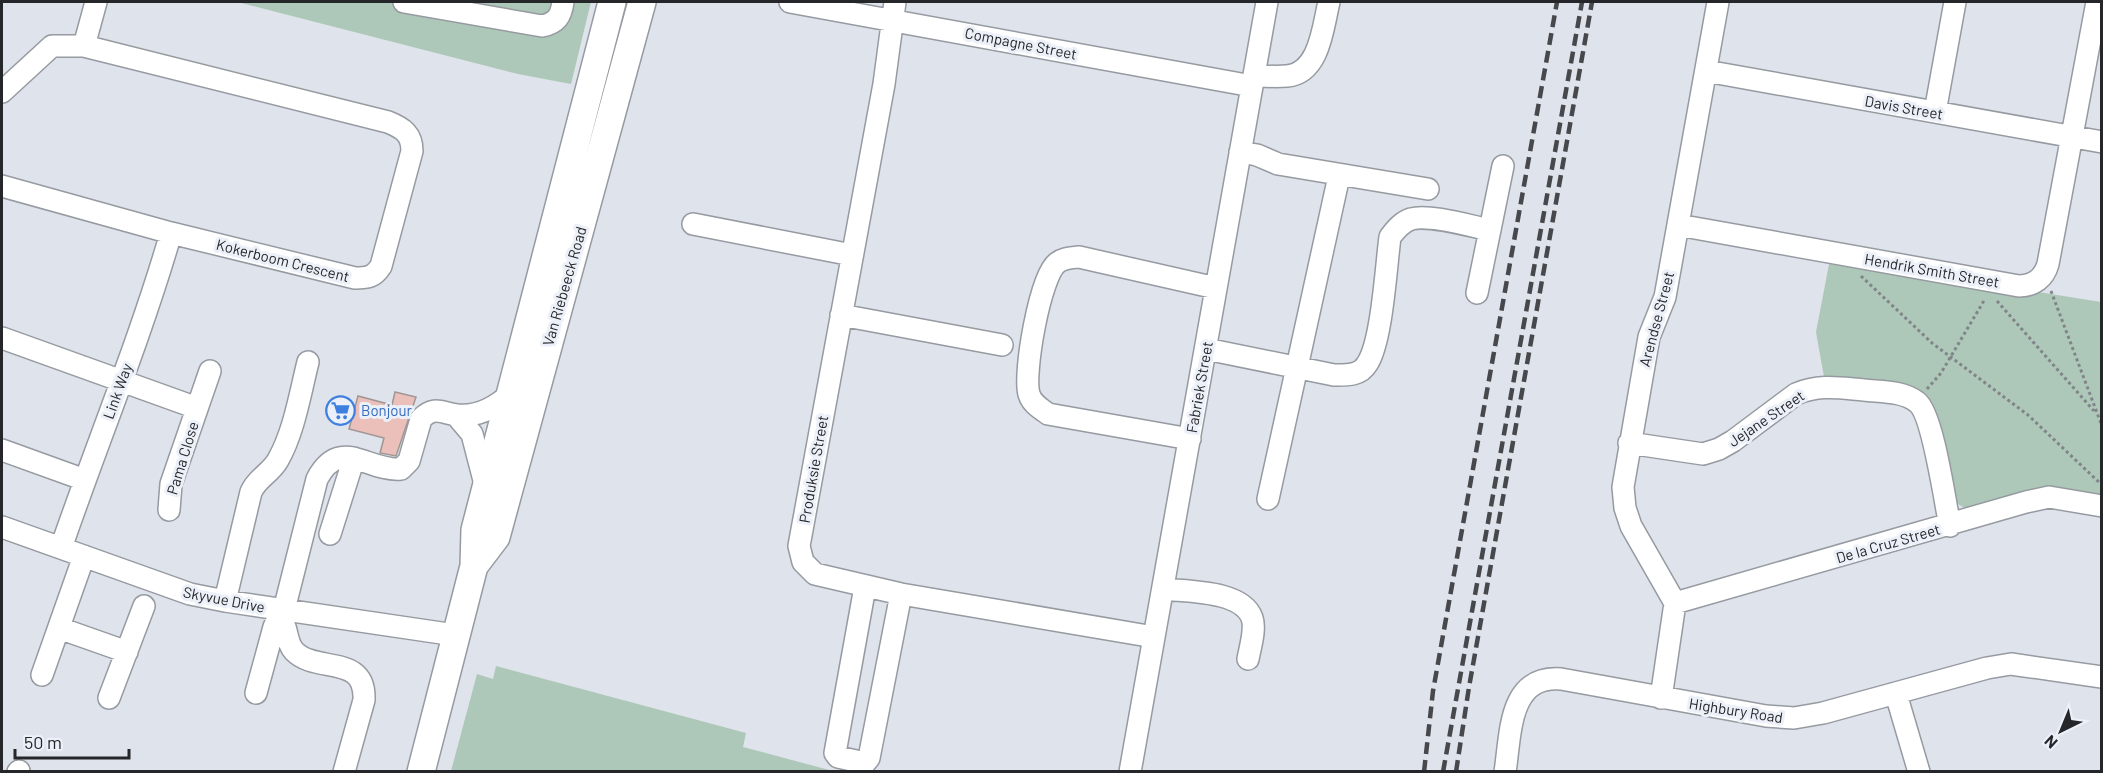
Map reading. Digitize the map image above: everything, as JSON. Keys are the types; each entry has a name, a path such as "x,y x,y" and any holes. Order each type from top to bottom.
{"main road":[{"name":"Van Riebeeck Road","path":"422,771 474,566 475,530 612,2"},
{"name":"Van Riebeeck Road","path":"474,566 496,537 642,2"}],"street":[{"path":"84,46 96,2"},
{"path":"404,2 434,4 542,26 552,24 561,14 563,2"},
{"name":"Compagne Street","path":"790,2 893,10 1253,81 1290,76 1304,70 1316,54 1329,2"},
{"name":"Fabriek Street","path":"1130,771 1267,2"},
{"name":"Arendse Street","path":"1675,603 1637,536 1625,508 1623,487 1649,337 1665,297 1718,2"},
{"path":"1935,112 1955,2"},
{"path":"2041,278 2048,264 2097,2"},
{"name":"Produksie Street","path":"893,10 884,84 799,546 803,562 815,574 865,587 1154,637"},
{"name":"Kokerboom Crescent","path":"2,92 52,46 84,46 388,122 407,133 412,140 412,151 381,266 372,276 355,279 171,233 2,186"},
{"name":"Davis Street","path":"1706,71 2102,142"},
{"path":"1240,152 1257,155 1278,164 1339,176 1428,189"},
{"path":"1478,293 1503,166"},
{"path":"1268,499 1295,367 1339,176"},
{"path":"1206,349 1334,375 1352,375 1366,366 1375,347 1390,237 1404,222 1421,218 1490,230"},
{"path":"693,224 852,255"},
{"name":"Hendrik Smith Street","path":"1678,225 1852,256 1990,286 2024,286 2041,278"},
{"name":"Link Way","path":"61,548 120,381 148,310 171,233"},
{"path":"1190,439 1048,414 1036,406 1029,396 1026,377 1044,287 1055,264 1066,258 1079,257 1216,288"},
{"path":"841,315 1002,345"},
{"name":"Pama Close","path":"2,338 197,408"},
{"path":"225,602 251,492 259,479 274,467 283,451 308,362"},
{"name":"Pama Close","path":"169,510 171,484 210,371"},
{"name":"Jejane Street","path":"1629,442 1703,454 1733,441 1796,393 1822,386 1894,393 1917,402"},
{"path":"256,693 281,614 317,479 322,470 337,459 354,458 401,469 409,461 421,419 426,414 440,410 456,415 493,408 510,394"},
{"path":"1917,402 1928,417 1950,526"},
{"path":"456,415 472,434 486,487"},
{"path":"2,450 85,480"},
{"path":"330,534 354,458"},
{"name":"De la Cruz Street","path":"1675,603 2049,497 2102,506"},
{"name":"Skyvue Drive","path":"2,527 190,594 281,614 455,634"},
{"path":"42,675 84,556"},
{"path":"865,587 835,753 838,757 865,763 869,758 901,594"},
{"path":"1162,589 1222,596 1240,604 1248,612 1253,624 1248,659"},
{"path":"1661,698 1675,603"},
{"path":"109,698 144,606"},
{"path":"281,614 291,647 306,659"},
{"path":"59,628 127,652"},
{"path":"269,648 288,658 306,659 347,669 360,677 364,688 364,700 344,771"},
{"name":"Highbury Road","path":"1505,771 1516,702 1521,694 1536,682 1561,679 1766,716 1794,718 1823,713 1988,668 2011,664 2102,677"},
{"path":"1896,694 1919,771"}],"path":[{"path":"1852,256 1850,265 1867,283 1949,357 2028,415 2102,485"},
{"path":"2041,278 2052,291 2102,426"},
{"path":"1917,402 1941,372 1990,286 2095,412"}],"green space":[{"path":"237,2 591,2 571,84 518,74"},
{"path":"1830,259 2101,302 2101,498 1966,509 1955,502 1936,417 1824,377 1816,332"},
{"path":"496,666 746,733 743,747 833,771 451,771 477,674 493,679"}],"building":[{"path":"395,392 416,397 396,456 380,453 384,438 349,429 358,396 392,405"}],"railway":[{"path":"1424,772 1433,691 1557,2"},
{"path":"1443,772 1582,2"},
{"path":"1456,772 1469,687 1592,2"}],"place":[{"name":"Bonjour","path":"340,410"}]}
